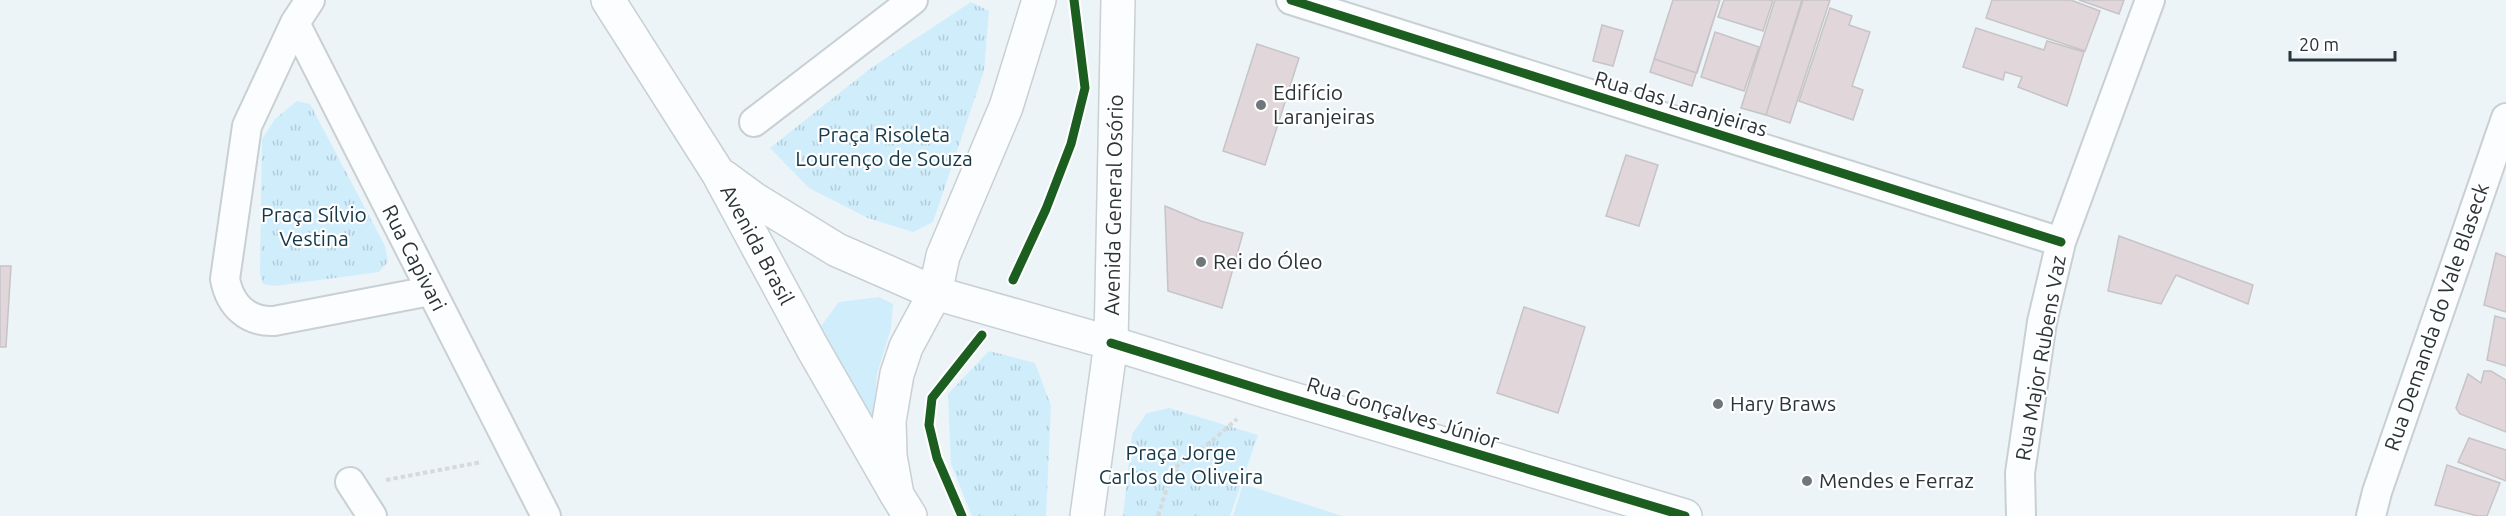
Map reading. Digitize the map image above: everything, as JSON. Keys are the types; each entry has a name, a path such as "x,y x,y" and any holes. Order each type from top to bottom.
{"main road":[{"name":"Avenida Brasil","path":"608,0 718,173 812,347 904,506"},
{"path":"904,506 890,456 889,421 897,374 906,347 935,293 943,255 1006,107 1039,0"},
{"name":"Avenida General Osório","path":"1087,516 1111,343 1118,0"},
{"name":"Rua Gonçalves Júnior","path":"718,173 754,199 837,250 935,293 1111,343 1266,392 1685,516"}],"street":[{"path":"754,122 913,0"},
{"name":"Rua das Laranjeiras","path":"1291,0 2061,242"},
{"name":"Rua Major Rubens Vaz","path":"2021,516 2020,473 2042,322 2061,242 2150,0"},
{"path":"302,11 248,126 225,279 228,295 236,307 261,322 430,291"},
{"name":"Rua Capivari","path":"302,11 430,291 517,455 546,516"},
{"name":"Rua Demanda do Vale Blaseck","path":"2371,516 2377,492 2506,118"},
{"path":"350,482 372,516"}],"path":[{"path":"1158,516 1173,469 1212,441 1266,392"},
{"path":"381,489 384,480 517,455"}],"green space":[{"name":"Praça Risoleta Lourenço de Souza","path":"971,2 989,11 984,71 933,222 913,232 868,218 809,188 770,148 871,68"},
{"name":"Praça Sílvio Vestina","path":"297,101 310,104 385,246 388,262 379,272 275,286 263,284 260,273 262,139 275,119"},
{"path":"879,297 893,304 891,328 877,374 873,420 821,326 839,302"},
{"path":"989,351 1035,363 1051,406 1046,516 972,516 951,464 948,394"},
{"name":"Praça Jorge Carlos de Oliveira","path":"1169,408 1258,435 1230,516 1123,516 1132,434 1147,413"},
{"path":"1243,484 1342,516 1233,516"}],"building":[{"path":"1673,0 1720,0 1692,86 1650,72"},
{"path":"1673,0 1720,0 1697,73 1654,59"},
{"path":"1724,0 1773,0 1763,31 1718,17"},
{"path":"1775,0 1802,0 1766,115 1741,108"},
{"path":"1803,0 1830,0 1790,123 1766,115"},
{"path":"1992,0 2071,0 2100,11 2085,51 1986,18"},
{"path":"2079,0 2124,0 2119,14"},
{"path":"1830,8 1852,16 1849,25 1870,32 1852,86 1863,90 1853,120 1799,101"},
{"path":"1602,25 1623,31 1613,66 1593,61"},
{"path":"1976,28 2044,50 2047,41 2084,52 2067,106 2018,87 2022,77 2005,72 2003,80 1963,67"},
{"path":"1715,32 1759,47 1744,91 1701,77"},
{"name":"Edifício Laranjeiras","path":"1257,44 1299,58 1265,165 1223,151"},
{"path":"1626,155 1658,165 1639,226 1606,216"},
{"name":"Rei do Óleo","path":"1165,206 1201,221 1243,233 1222,308 1168,291"},
{"path":"2119,236 2253,285 2248,304 2176,275 2161,304 2108,291"},
{"path":"2496,253 2506,257 2506,312 2484,305"},
{"path":"0,266 11,266 6,347 0,347"},
{"path":"1524,307 1585,327 1558,413 1497,393"},
{"path":"2495,316 2506,319 2506,366 2487,360"},
{"path":"2484,371 2491,371 2506,380 2506,432 2460,414 2456,408 2468,374 2481,383"},
{"path":"2469,438 2506,450 2506,481 2458,462"},
{"path":"2447,465 2500,483 2487,516 2478,516 2435,505"}],"cycle path":[{"path":"1013,280 1046,209 1071,144 1085,88 1074,0"},
{"path":"1291,0 2061,242"},
{"path":"962,516 937,458 929,425 932,398 982,335"},
{"path":"1111,343 1685,516"}],"place":[{"name":"Edifício Laranjeiras","path":"1261,105"},
{"name":"Rei do Óleo","path":"1201,262"},
{"name":"Hary Braws","path":"1718,404"},
{"name":"Mendes e Ferraz","path":"1807,481"}]}
